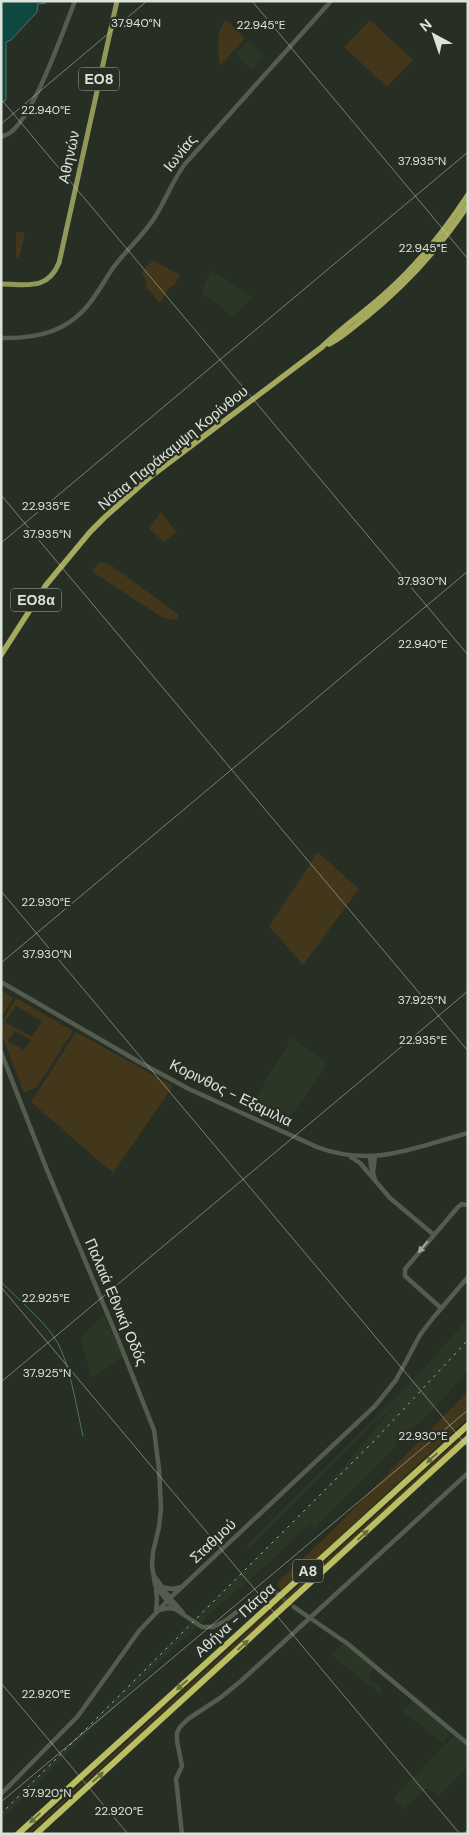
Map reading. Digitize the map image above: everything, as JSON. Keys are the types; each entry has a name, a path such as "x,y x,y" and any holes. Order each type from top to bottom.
{"highway":[{"name":"Νότια Παράκαμψη Κορίνθου","path":"1,655 38,597 90,532 134,490 322,347 375,302 409,271 447,226 468,195"},
{"name":"Νότια Παράκαμψη Κορίνθου","path":"322,347 340,338 399,288 440,244 468,205"},
{"name":"Αθήνα - Πάτρα","path":"18,1834 468,1425"},
{"name":"Αθήνα - Πάτρα","path":"36,1834 468,1438"}],"main road":[{"name":"Αθηνών","path":"1,284 40,284 54,274 59,263 117,1"}],"street":[{"path":"1,137 16,127 33,102 75,1"},
{"name":"Ιωνίας","path":"1,338 32,337 64,327 84,310 114,267 142,236 154,218 175,177 185,164 331,1"},
{"name":"Κορινθος - Εξαμιλια","path":"1,982 140,1063 189,1089 335,1154 373,1156 400,1153 468,1133"},
{"name":"Παλαιά Εθνική Οδός","path":"1,1052 47,1170 154,1430 159,1469 160,1527 153,1552 153,1572 155,1585 168,1599"},
{"path":"349,1156 360,1163 390,1198 434,1235"},
{"path":"373,1156 373,1173 377,1184"},
{"path":"442,1308 405,1276 405,1269 460,1205 468,1205"},
{"name":"Σταθμού","path":"1,1794 78,1716 131,1642 168,1599 375,1406 396,1380 420,1336 468,1277"},
{"path":"182,1834 176,1788 176,1777 182,1766 177,1742 177,1732 180,1726 241,1681 468,1473"},
{"path":"153,1572 175,1609"},
{"path":"155,1585 156,1612"},
{"path":"161,1587 168,1589 182,1587"},
{"path":"168,1599 202,1627 213,1628 225,1622 265,1590 277,1593"},
{"path":"294,1607 348,1644 468,1744"},
{"path":"156,1612 164,1608 175,1609 183,1613"}],"shaded area":[{"path":"226,20 245,38 220,66 219,36"},
{"path":"370,20 413,60 387,87 344,47"},
{"path":"248,41 264,57 252,70 236,54"},
{"path":"16,232 25,232 19,259 16,259"},
{"path":"154,261 180,275 175,284 168,289 160,303 146,288 147,284 142,272"},
{"path":"211,270 254,297 232,318 218,303 201,293"},
{"path":"161,512 177,532 164,542 149,529"},
{"path":"98,563 106,563 112,566 179,615 176,620 163,618 94,573 93,570"},
{"path":"318,852 359,889 303,965 269,926"},
{"path":"1,989 13,998 1,1018"},
{"path":"16,998 73,1031 37,1087 24,1093 1,1033 1,1023","holes":["16,1006 42,1021 32,1037 5,1022","15,1031 31,1040 24,1050 8,1041"]},
{"path":"76,1032 173,1086 113,1173 31,1102"},
{"path":"292,1037 328,1064 283,1127 248,1110"},
{"path":"104,1315 123,1357 92,1378 80,1339"},
{"path":"468,1318 468,1370 442,1400 315,1528 309,1524 269,1563 184,1638 1,1820 1,1812 324,1489 395,1406 367,1430 250,1548 247,1545 420,1373"},
{"path":"468,1391 468,1418 281,1591 277,1585 278,1582 330,1533"},
{"path":"468,1431 452,1449 29,1834 26,1834"},
{"path":"343,1643 374,1669 367,1677 382,1689 380,1694 332,1656"},
{"path":"412,1700 451,1732 443,1743 402,1711"},
{"path":"455,1735 468,1746 468,1766 438,1797 427,1788 405,1809 393,1798"}],"water":[{"path":"1,1 44,1 46,3 38,4 37,12 11,40 6,42 6,100 1,103"}],"waterway":[{"path":"1,1282 42,1322 59,1346 68,1371 83,1436"}],"tunnel":[{"path":"278,1594 294,1607"}],"railway":[{"path":"1,1814 373,1442 468,1340"}]}
